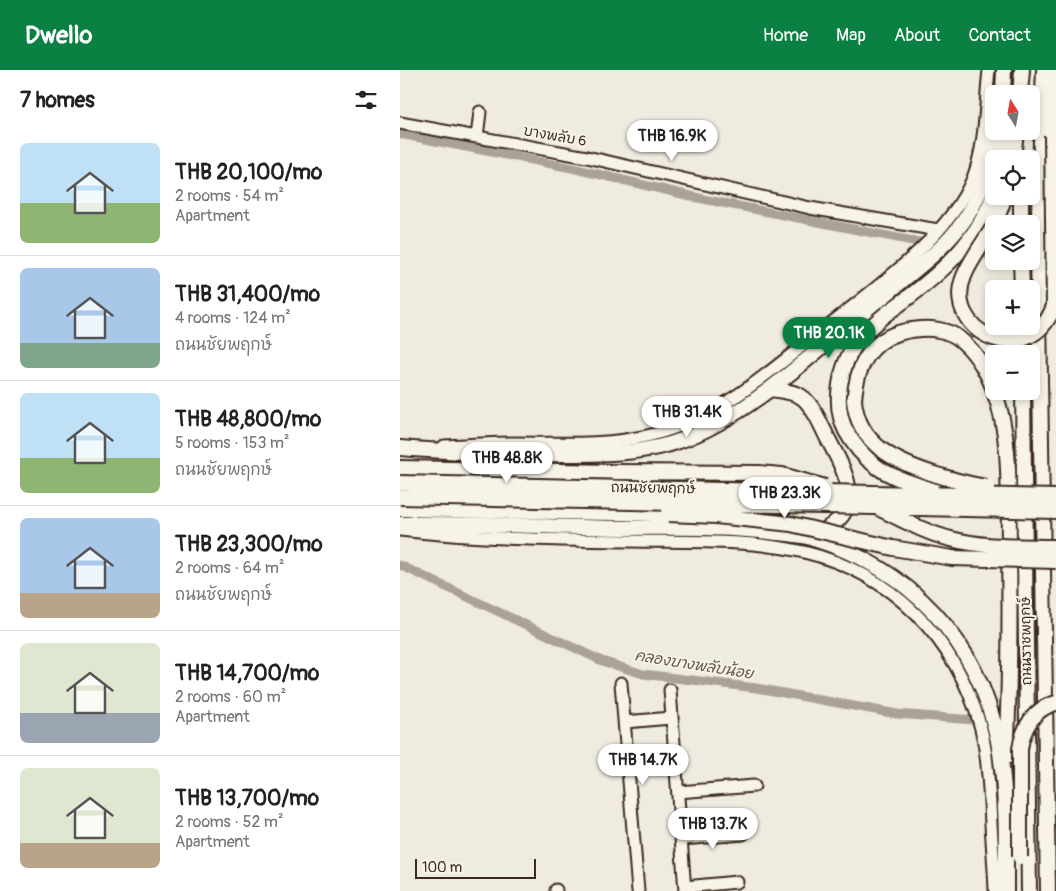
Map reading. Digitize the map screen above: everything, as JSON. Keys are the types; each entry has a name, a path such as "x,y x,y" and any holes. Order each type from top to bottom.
{"main road":[{"path":"1003,85 1004,70"},
{"path":"1021,85 1022,70"},
{"name":"ถนนราชพฤกษ์","path":"1044,70 1038,251 1048,891"},
{"path":"985,240 963,276 962,305 970,322 989,337 1000,340 1021,340 1036,333 1051,315 1054,306 1052,135 1054,70"},
{"path":"400,448 459,453 520,455 611,454 670,444 716,425 770,389 938,252 962,223 974,204 984,182 995,140"},
{"path":"989,205 972,236 948,264 870,327 857,341 847,360 842,376 841,416 846,430 858,448 874,465 888,474 934,492 1008,506 1056,509"},
{"path":"985,370 973,351 955,336 925,328 893,333 868,354 859,370 854,400 855,410 862,429 883,451 898,461 920,470 970,485 1056,491"},
{"path":"770,389 796,394 807,402 819,420 842,466 850,487 848,502 839,519 809,537"},
{"path":"997,400 1005,427 1008,465 1010,607 1004,787 1006,891"},
{"name":"ถนนราชพฤกษ์","path":"1023,400 1028,891"},
{"path":"400,468 759,473 782,475 856,498 929,532 951,539 996,546 1056,547"},
{"name":"ถนนชัยพฤกษ์","path":"400,483 1056,496"},
{"name":"ถนนชัยพฤกษ์","path":"400,497 1056,509"},
{"path":"400,509 725,516 791,524 894,548 952,558 1056,562"},
{"path":"400,524 750,529 809,537 840,549 879,568 909,589 944,623 981,684 998,742 1004,787"},
{"path":"1020,891 1020,749 1022,737 1036,714 1044,708 1056,704"}],"street":[{"path":"400,448 509,443 622,441 652,435 686,424 729,401 774,369 870,292 935,234 960,202 972,178 982,142 989,70"},
{"path":"477,138 480,112"},
{"name":"บางพลับ 6","path":"400,123 612,162 810,208 935,234"},
{"path":"400,530 505,538 758,545 798,551 821,557 857,571 899,598 923,620 943,644 967,687 981,727 985,755 995,891"},
{"path":"621,683 638,891"},
{"path":"670,690 685,889 736,882"},
{"path":"625,722 671,718"},
{"path":"678,792 754,786"},
{"path":"682,839 743,834"}],"waterway":[{"path":"400,134 572,168 703,199 985,254"},
{"name":"คลองบางพลับน้อย","path":"400,565 602,661 643,674 756,688 897,714 974,720"}]}
